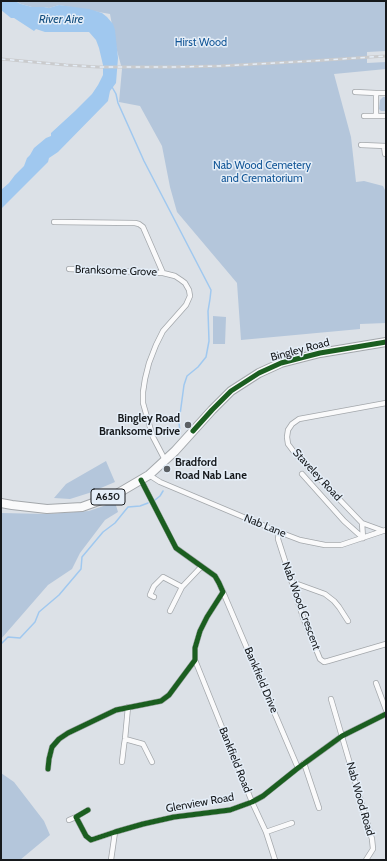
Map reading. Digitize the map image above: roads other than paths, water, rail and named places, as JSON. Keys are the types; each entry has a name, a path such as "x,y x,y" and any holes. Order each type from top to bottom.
{"highway":[{"name":"Bingley Road","path":"1,503 47,509 82,507 115,495 149,475 230,391 259,373 282,363 320,353 386,342"}],"street":[{"path":"355,92 386,93"},
{"path":"376,93 376,116"},
{"path":"364,116 386,116"},
{"path":"361,145 385,146 384,154"},
{"path":"54,222 139,224 142,227 164,273 175,276 185,283 189,290 190,296 186,305 163,331 156,345 149,363 143,392 145,410 153,437 165,460"},
{"name":"Branksome Grove","path":"69,269 164,273"},
{"name":"Staveley Road","path":"385,530 362,523 294,452 288,444 287,437 288,430 292,424 299,419 386,403"},
{"path":"302,474 344,521 363,538"},
{"name":"Nab Lane","path":"149,475 160,482 300,540 325,545 341,545 385,530"},
{"name":"Bankfield Drive","path":"141,480 176,548 214,576 219,583 298,768"},
{"path":"362,523 363,538"},
{"name":"Nab Wood Crescent","path":"279,532 278,539 303,617 320,659 324,662 386,644"},
{"path":"170,612 182,587 201,567"},
{"path":"154,597 150,595 154,586 163,577 182,587"},
{"path":"292,582 325,594 334,601 348,621"},
{"path":"48,769 52,747 68,732 116,710 161,701 169,695 195,660 195,648 200,631 223,592"},
{"name":"Bankfield Road","path":"195,660 252,802 266,832 275,860"},
{"path":"376,683 386,710"},
{"name":"Nab Wood Road","path":"331,699 372,839 373,849 366,860"},
{"path":"122,762 128,707"},
{"name":"Glenview Road","path":"76,817 86,836 92,840 115,832 174,818 230,810 252,802 263,796 304,763 342,736 386,714"},
{"path":"125,739 143,744 152,762"},
{"path":"304,763 319,808"},
{"path":"69,820 88,810"},
{"path":"266,832 292,823"},
{"path":"111,860 115,832"}],"water":[{"name":"River Aire","path":"1,1 15,1 32,7 49,8 59,5 89,9 102,13 113,24 118,58 116,83 110,91 108,101 58,152 49,158 48,162 1,209 1,190 24,166 27,158 34,148 46,138 51,136 51,133 92,94 103,75 103,65 96,40 89,32 45,32 36,29 34,31 14,18 11,18 1,10"}],"waterway":[{"path":"112,87 144,161 211,290 208,311 209,341 206,357 198,367 187,376 184,385 179,422 180,433"},
{"path":"155,500 163,491"},
{"path":"1,644 8,637 20,638 35,622 39,612 59,595 81,569 82,557 103,532 115,523 128,507 140,506 148,503"}],"railway":[{"path":"1,59 98,67 173,67 220,66 386,56"}],"place":[{"name":"Bingley Road Branksome Drive","path":"188,425"},
{"name":"Bradford Road Nab Lane","path":"167,469"}],"park label":[{"name":"Hirst Wood","path":"201,43"},
{"name":"Nab Wood Cemetery and Crematorium","path":"262,172"}]}
